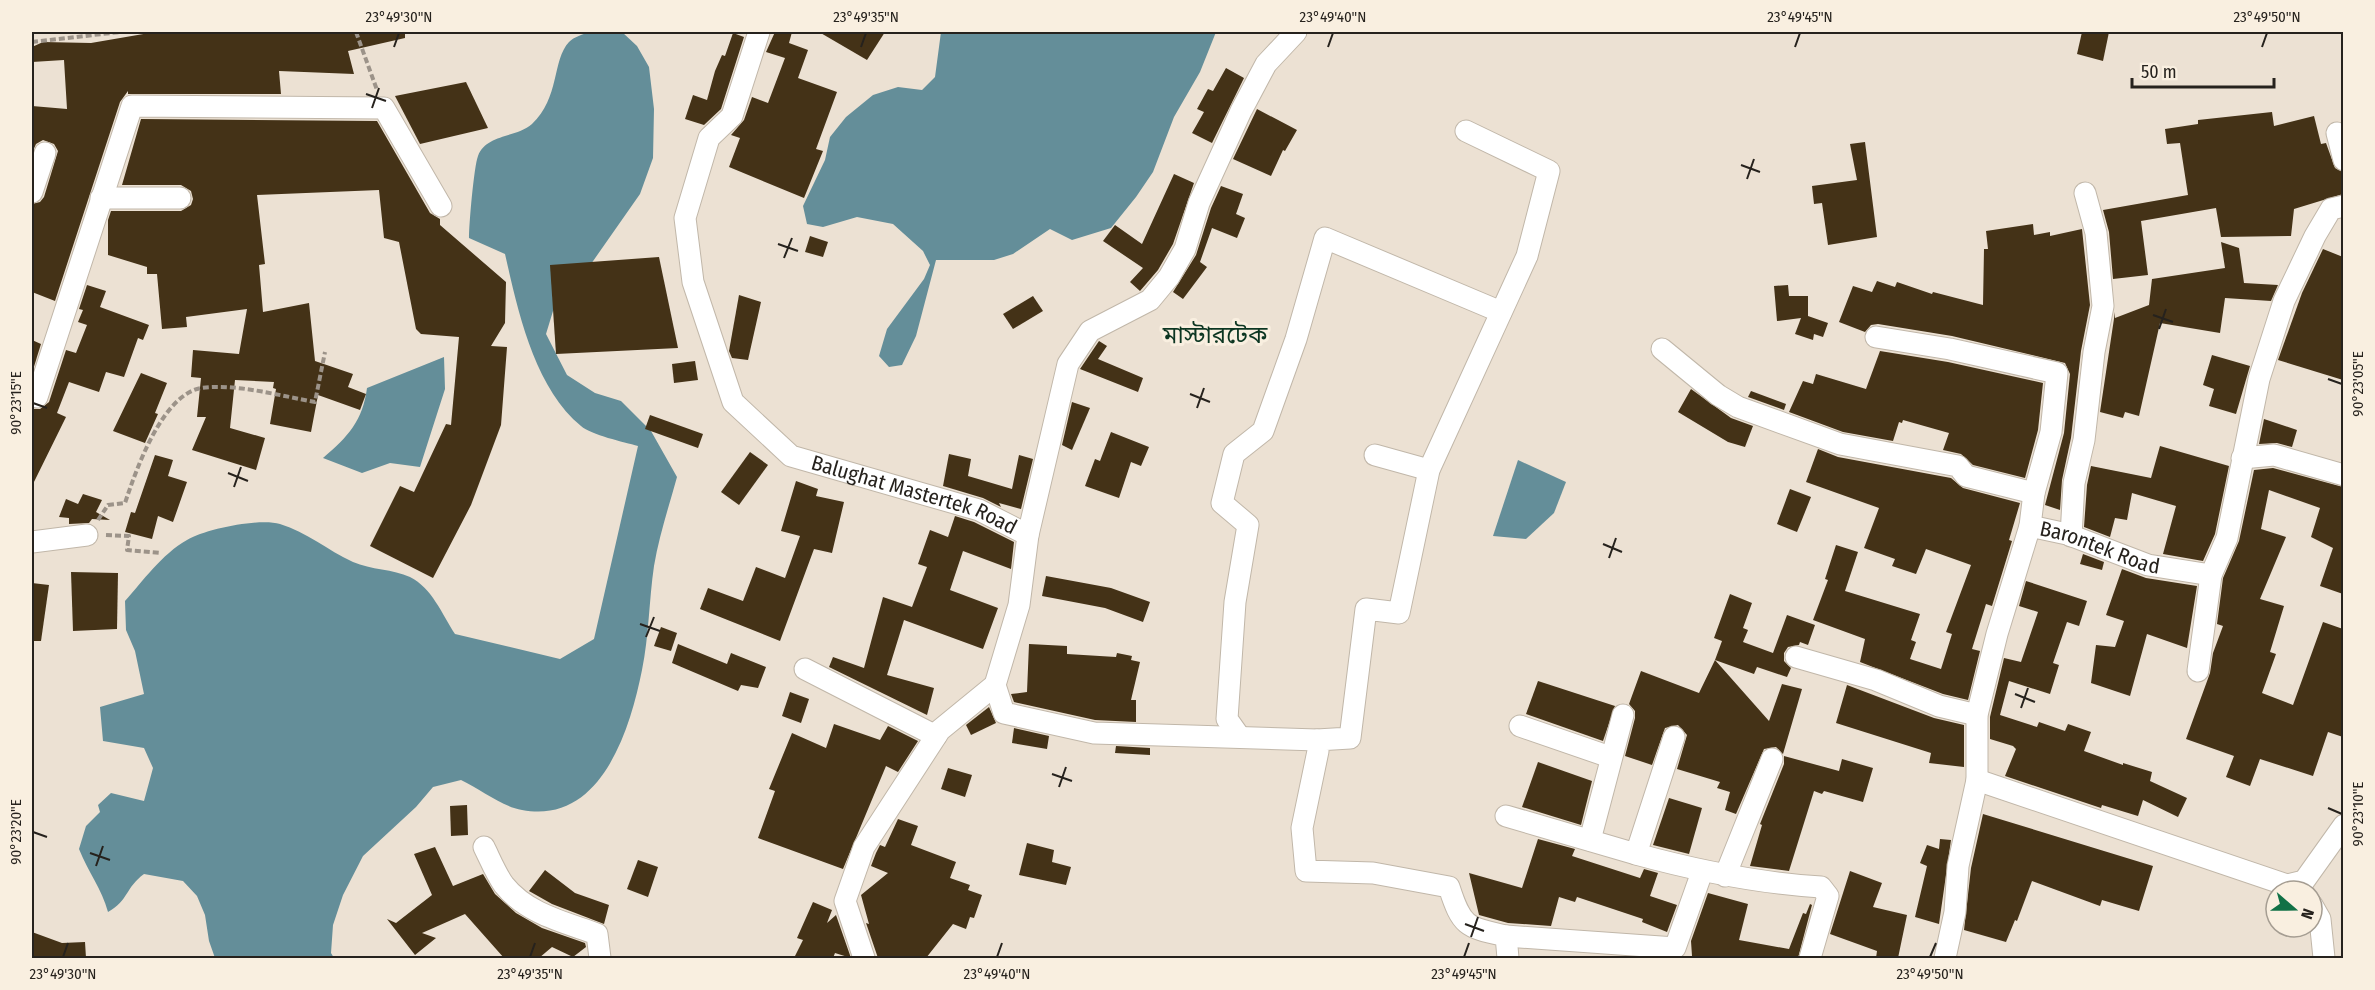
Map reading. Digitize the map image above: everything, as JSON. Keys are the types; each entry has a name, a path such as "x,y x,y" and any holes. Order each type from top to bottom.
{"street":[{"name":"Balughat Mastertek Road","path":"759,32 732,116 709,138 685,218 693,282 733,402 791,456 979,510 1028,535 1019,605 995,685"},
{"path":"1028,535 1068,364 1090,331 1150,300 1169,277 1185,249 1198,203 1241,111 1266,64 1296,32"},
{"path":"32,395 37,397 132,106 384,108 441,206"},
{"path":"864,958 845,901 864,847 936,736 995,685 1004,713 1094,733 1317,740 1350,738 1366,609 1399,614 1429,470 1527,256 1549,171 1466,130"},
{"path":"2337,133 2343,160"},
{"path":"32,192 45,153"},
{"path":"2071,536 2074,483 2084,440 2103,306 2096,233 2085,193"},
{"path":"101,198 180,198"},
{"path":"2198,671 2211,575 2227,538 2259,379 2284,301 2315,236 2331,209 2343,206"},
{"path":"1239,736 1227,719 1235,602 1248,525 1222,503 1234,454 1263,431 1296,339 1325,238 1501,312"},
{"path":"1876,337 1950,349 2056,373 2051,432 2034,493 2030,526"},
{"path":"1662,350 1718,395 1738,407 1840,444 1958,466 1966,476 2034,493"},
{"path":"1375,454 1429,470"},
{"path":"2242,459 2274,455 2343,474"},
{"name":"Barontek Road","path":"1945,958 1955,912 1958,866 1977,780 1977,715 1997,634 2030,526 2071,536 2148,565 2211,575"},
{"path":"32,542 87,535"},
{"path":"1796,657 1867,677 1939,706 1977,715"},
{"path":"805,669 936,736"},
{"path":"1590,840 1610,757 1623,715"},
{"path":"1520,726 1610,757"},
{"path":"1636,854 1674,736"},
{"path":"1317,740 1318,751 1302,828 1306,871 1372,873 1449,887 1459,918 1476,929 1506,936 1675,948 1702,872"},
{"path":"1725,876 1772,759"},
{"path":"1977,780 2269,879"},
{"path":"1506,816 1702,872 1770,884 1821,888 1828,896 1810,958"},
{"path":"2305,879 2343,825"},
{"path":"484,847 503,883 522,903 546,916 597,934 600,958"},
{"path":"1506,936 1508,958"},
{"path":"2322,939 2324,958"}],"path":[{"path":"32,42 120,32"},
{"path":"356,32 384,108"},
{"path":"87,535 108,505 124,503 140,460 155,432 181,397 199,388 225,387 315,402 325,352"},
{"path":"87,535 129,536 127,550 161,553"}],"water":[{"path":"590,32 622,32 637,46 649,67 654,109 653,158 640,194 570,294 553,311 546,334 567,375 595,393 621,401 651,431 677,477 654,566 646,644 637,694 620,745 592,788 572,803 549,811 514,808 461,780 433,787 416,807 363,856 343,895 333,925 331,953 334,958 215,958 209,941 205,915 197,896 183,881 144,874 133,884 120,903 108,912 79,849 86,826 100,812 98,805 111,793 144,801 153,768 144,748 103,741 100,707 144,694 135,651 126,630 125,601 161,560 187,540 207,532 233,526 259,522 280,524 353,562 403,574 418,582 436,602 455,634 560,659 594,639 638,446 592,432 581,426 565,410 551,391 530,347 505,254 469,238 475,171 482,149 494,140 518,132 532,124 547,103 560,59 569,42"},
{"path":"941,32 1216,32 1200,72 1174,117 1153,172 1111,228 1072,240 1050,229 1013,254 994,260 936,260 916,336 902,365 889,367 879,356 887,329 924,279 930,265 923,251 893,224 857,217 823,227 807,224 803,206 825,160 830,137 846,117 873,95 898,87 922,90 935,77"},
{"path":"444,357 445,389 420,467 390,463 362,473 323,458 353,427 362,409 367,388"},
{"path":"1518,460 1566,482 1554,513 1526,539 1493,536"}],"building":[{"path":"155,32 405,32 405,38 348,51 354,74 279,71 281,94 128,94 128,91 120,102 55,301 32,292 32,204 40,202 44,197 58,151 54,144 43,140 36,144 32,153 32,106 67,109 64,60 32,62 32,47 43,42 91,43"},
{"path":"775,32 792,32 789,43 808,50 798,78 837,92 816,149 823,151 804,198 729,167 740,138 731,135 744,120 752,97 768,103 785,58 766,52"},
{"path":"819,32 885,32 867,60"},
{"path":"2082,32 2109,32 2103,61 2077,54"},
{"path":"733,33 744,37 721,109 704,125 685,119 693,95 707,100 715,71 722,55 725,56"},
{"path":"1226,68 1244,78 1212,143 1192,133 1204,112 1197,109 1208,89 1213,91"},
{"path":"466,82 488,128 420,144 395,96"},
{"path":"1257,109 1297,130 1285,151 1283,150 1271,176 1233,159"},
{"path":"2272,112 2274,126 2314,116 2321,144 2326,143 2335,168 2343,172 2343,194 2294,209 2291,236 2221,237 2216,208 2141,221 2148,275 2113,279 2109,232 2103,210 2188,195 2180,143 2167,144 2165,129 2198,124 2198,120"},
{"path":"141,119 377,121 430,213 440,219 440,225 506,282 505,323 491,346 507,347 501,425 471,505 433,578 370,546 400,486 414,492 446,424 451,425 459,337 421,334 416,329 399,242 384,238 379,190 257,195 265,264 259,265 263,312 309,303 315,361 353,374 348,387 366,394 360,410 318,395 311,432 270,424 276,389 273,388 274,382 235,380 230,428 265,438 256,470 192,450 206,417 197,417 201,378 191,377 193,350 239,354 247,309 186,317 187,327 162,329 157,274 147,274 147,267 108,255 108,220 111,211 181,211 191,205 193,199 191,191 181,185 122,185"},
{"path":"1865,142 1877,237 1828,245 1822,203 1814,204 1812,186 1857,180 1850,144"},
{"path":"1174,174 1194,183 1173,244 1158,270 1140,291 1130,282 1143,268 1103,241 1115,225 1142,244"},
{"path":"1221,186 1243,194 1236,214 1245,218 1237,238 1212,228 1200,262 1207,267 1183,299 1173,292 1196,255 1211,208"},
{"path":"2033,224 2034,235 2050,232 2050,236 2082,229 2090,305 2081,351 2071,438 2062,480 2060,510 2045,505 2064,433 2070,374 2065,363 1952,336 1878,324 1871,325 1865,332 1839,322 1853,286 1872,292 1877,281 1895,287 1897,282 1932,294 1933,292 1983,305 1984,249 1988,249 1986,231"},
{"path":"810,236 828,242 823,257 805,252"},
{"path":"2221,242 2239,248 2244,283 2278,285 2271,301 2225,298 2220,333 2160,323 2139,416 2125,412 2123,418 2100,412 2115,312 2115,318 2149,305 2152,279 2225,268"},
{"path":"2323,249 2343,257 2343,380 2278,360 2302,293"},
{"path":"659,257 678,348 556,354 550,265"},
{"path":"87,285 106,291 100,307 149,325 143,340 138,338 124,377 106,372 99,392 69,382 57,413 66,417 32,486 32,409 40,409 49,402 66,350 76,353 87,325 78,322 83,310 79,309"},
{"path":"1788,285 1789,296 1808,296 1808,316 1828,323 1823,337 1814,334 1813,340 1795,334 1801,318 1777,321 1774,286"},
{"path":"739,295 761,302 748,360 732,358 729,351"},
{"path":"1033,296 1043,311 1013,329 1003,314"},
{"path":"32,340 41,344 32,373"},
{"path":"1099,341 1107,346 1098,359 1143,378 1138,392 1080,369"},
{"path":"1880,351 1948,362 2043,383 2038,430 2025,478 1973,465 1961,454 1943,450 1949,433 1903,420 1902,423 1899,422 1893,441 1843,432 1789,412 1803,381 1813,384 1816,374 1866,389"},
{"path":"2212,355 2250,366 2236,414 2209,406 2214,389 2203,385"},
{"path":"695,361 698,380 674,383 672,364"},
{"path":"141,373 167,383 155,413 158,414 145,443 113,431"},
{"path":"1691,389 1731,418 1753,426 1745,447 1728,442 1678,412"},
{"path":"1751,391 1786,404 1784,410 1748,397"},
{"path":"1072,402 1090,408 1072,450 1062,445"},
{"path":"650,415 703,434 698,448 645,429"},
{"path":"2264,419 2297,430 2292,447 2277,443 2259,444"},
{"path":"1111,432 1149,447 1141,466 1131,462 1119,498 1085,486 1095,459 1100,461"},
{"path":"2160,446 2229,466 2215,534 2203,561 2163,554 2176,506 2132,493 2127,520 2115,518 2110,537 2084,527 2087,485 2091,466 2151,478"},
{"path":"1818,449 1838,457 1951,478 1963,488 2020,503 2009,540 2012,541 1992,606 1986,604 1972,649 1980,651 1968,700 1943,694 1860,662 1865,639 1813,620 1828,580 1825,579 1836,545 1858,552 1845,591 1920,614 1911,640 1916,642 1910,659 1941,669 1952,634 1946,632 1971,565 1926,549 1916,574 1892,566 1895,559 1864,548 1879,508 1806,482"},
{"path":"750,452 768,465 739,505 721,492"},
{"path":"949,454 971,459 968,476 1012,489 1019,455 1033,459 1021,509 999,503 1001,507 983,498 943,486"},
{"path":"155,455 173,460 168,476 187,482 173,522 158,516 152,539 125,532 131,512 135,513"},
{"path":"2273,468 2343,487 2343,594 2320,586 2333,548 2311,537 2320,508 2269,490 2261,529 2286,537 2260,599 2284,606 2270,652 2276,654 2262,693 2293,705 2323,622 2343,629 2343,737 2328,732 2313,776 2260,759 2250,786 2226,777 2234,756 2186,739 2210,673 2213,653 2223,626 2217,624 2223,578 2239,541 2254,470"},
{"path":"796,481 818,489 816,496 844,502 832,553 814,549 780,641 700,609 708,588 743,601 756,567 785,578 800,536 781,531"},
{"path":"1790,489 1811,497 1797,532 1777,524"},
{"path":"83,494 102,500 96,512 110,520 92,519 89,523 69,524 69,518 59,517 66,499 78,504"},
{"path":"955,516 974,522 1014,542 1011,569 963,551 950,590 998,608 983,649 904,620 887,675 934,688 927,715 829,667 833,657 864,668 883,597 912,607 927,567 918,564 930,530 948,537"},
{"path":"2083,554 2104,562 2102,570 2080,564"},
{"path":"2122,569 2146,578 2197,586 2187,648 2147,634 2130,696 2091,683 2096,645 2115,647 2124,621 2106,615"},
{"path":"71,572 118,573 117,629 73,631"},
{"path":"1046,576 1111,588 1150,602 1143,622 1105,608 1042,596"},
{"path":"2026,581 2087,601 2079,626 2067,622 2053,663 2059,665 2050,694 2009,681 2000,715 2037,727 2039,722 2065,731 2068,724 2091,732 2084,751 2123,765 2123,763 2152,772 2150,781 2187,798 2178,817 2143,800 2138,816 2102,805 2101,808 2005,776 2016,749 1990,739 1990,717 2004,658 2021,662 2038,612 2019,606"},
{"path":"32,583 49,585 41,641 32,641"},
{"path":"1730,594 1752,603 1743,628 1748,630 1743,642 1773,653 1787,615 1815,625 1808,645 1800,642 1799,645 1788,647 1784,653 1784,661 1791,668 1787,677 1757,667 1754,674 1715,660 1722,641 1714,638"},
{"path":"661,627 677,633 671,651 654,646"},
{"path":"678,644 727,664 731,653 766,667 758,688 741,685 738,691 672,663"},
{"path":"1029,644 1067,646 1067,654 1116,657 1117,653 1132,656 1131,660 1140,662 1131,700 1136,700 1136,722 1095,720 1014,702 1011,694 1027,692"},
{"path":"1715,660 1769,721 1782,684 1802,689 1783,754 1776,747 1764,749 1736,814 1725,810 1730,792 1717,788 1720,782 1677,769 1687,735 1678,725 1665,728 1652,765 1625,756 1635,718 1635,711 1629,704 1641,671 1699,693"},
{"path":"1538,681 1615,706 1603,741 1526,714"},
{"path":"1847,685 1934,718 1964,725 1964,767 1929,763 1931,753 1836,723"},
{"path":"790,692 809,699 801,723 782,716"},
{"path":"989,707 996,723 971,735 966,725"},
{"path":"834,724 880,740 888,726 918,741 898,772 886,766 843,869 758,838 775,791 769,789 792,733 826,748"},
{"path":"1014,728 1049,736 1047,749 1012,743"},
{"path":"1116,746 1150,748 1150,755 1115,753"},
{"path":"1784,756 1839,771 1842,759 1873,768 1863,802 1824,791 1822,794 1814,791 1789,871 1750,866 1762,825 1760,824 1784,764"},
{"path":"1538,762 1592,781 1581,825 1522,807"},
{"path":"948,768 972,775 965,797 941,789"},
{"path":"1669,798 1702,808 1689,854 1653,845"},
{"path":"467,805 468,835 451,836 450,806"},
{"path":"1983,814 2153,866 2139,911 2102,900 2100,906 2032,881 2017,921 2015,920 2006,942 1964,930 1971,868"},
{"path":"898,819 918,826 911,845 956,862 950,878 970,885 968,890 982,895 974,918 970,917 966,929 953,924 926,958 878,958 866,923 869,924 861,895 888,873 871,866 880,845 885,847"},
{"path":"1538,839 1575,849 1572,856 1640,878 1644,869 1658,873 1650,896 1677,905 1667,932 1642,922 1643,919 1577,897 1575,902 1559,897 1551,926 1508,923 1479,915 1469,873 1522,888"},
{"path":"1940,839 1951,840 1939,924 1915,917 1927,866 1920,863 1927,845 1939,849"},
{"path":"1027,843 1054,850 1052,862 1071,867 1066,885 1019,875"},
{"path":"435,847 453,886 483,874 495,894 516,913 542,928 585,943 586,947 573,957 552,947 539,958 504,958 465,914 422,933 436,938 415,955 387,919 396,923 432,895 414,854"},
{"path":"638,860 658,867 648,897 627,889"},
{"path":"545,870 575,893 609,905 604,924 552,904 529,891"},
{"path":"1850,871 1882,883 1873,907 1907,915 1898,958 1876,958 1877,951 1830,934"},
{"path":"1708,893 1748,904 1739,940 1789,949 1803,913 1806,914 1810,904 1812,905 1798,958 1692,956 1691,941"},
{"path":"813,902 832,910 827,923 836,915 851,958 835,953 833,958 794,958 803,940 797,938"},
{"path":"32,932 62,943 85,942 86,958 32,958"}],"district":[{"name":"মাস্টারটেক","path":"1215,335"}]}
